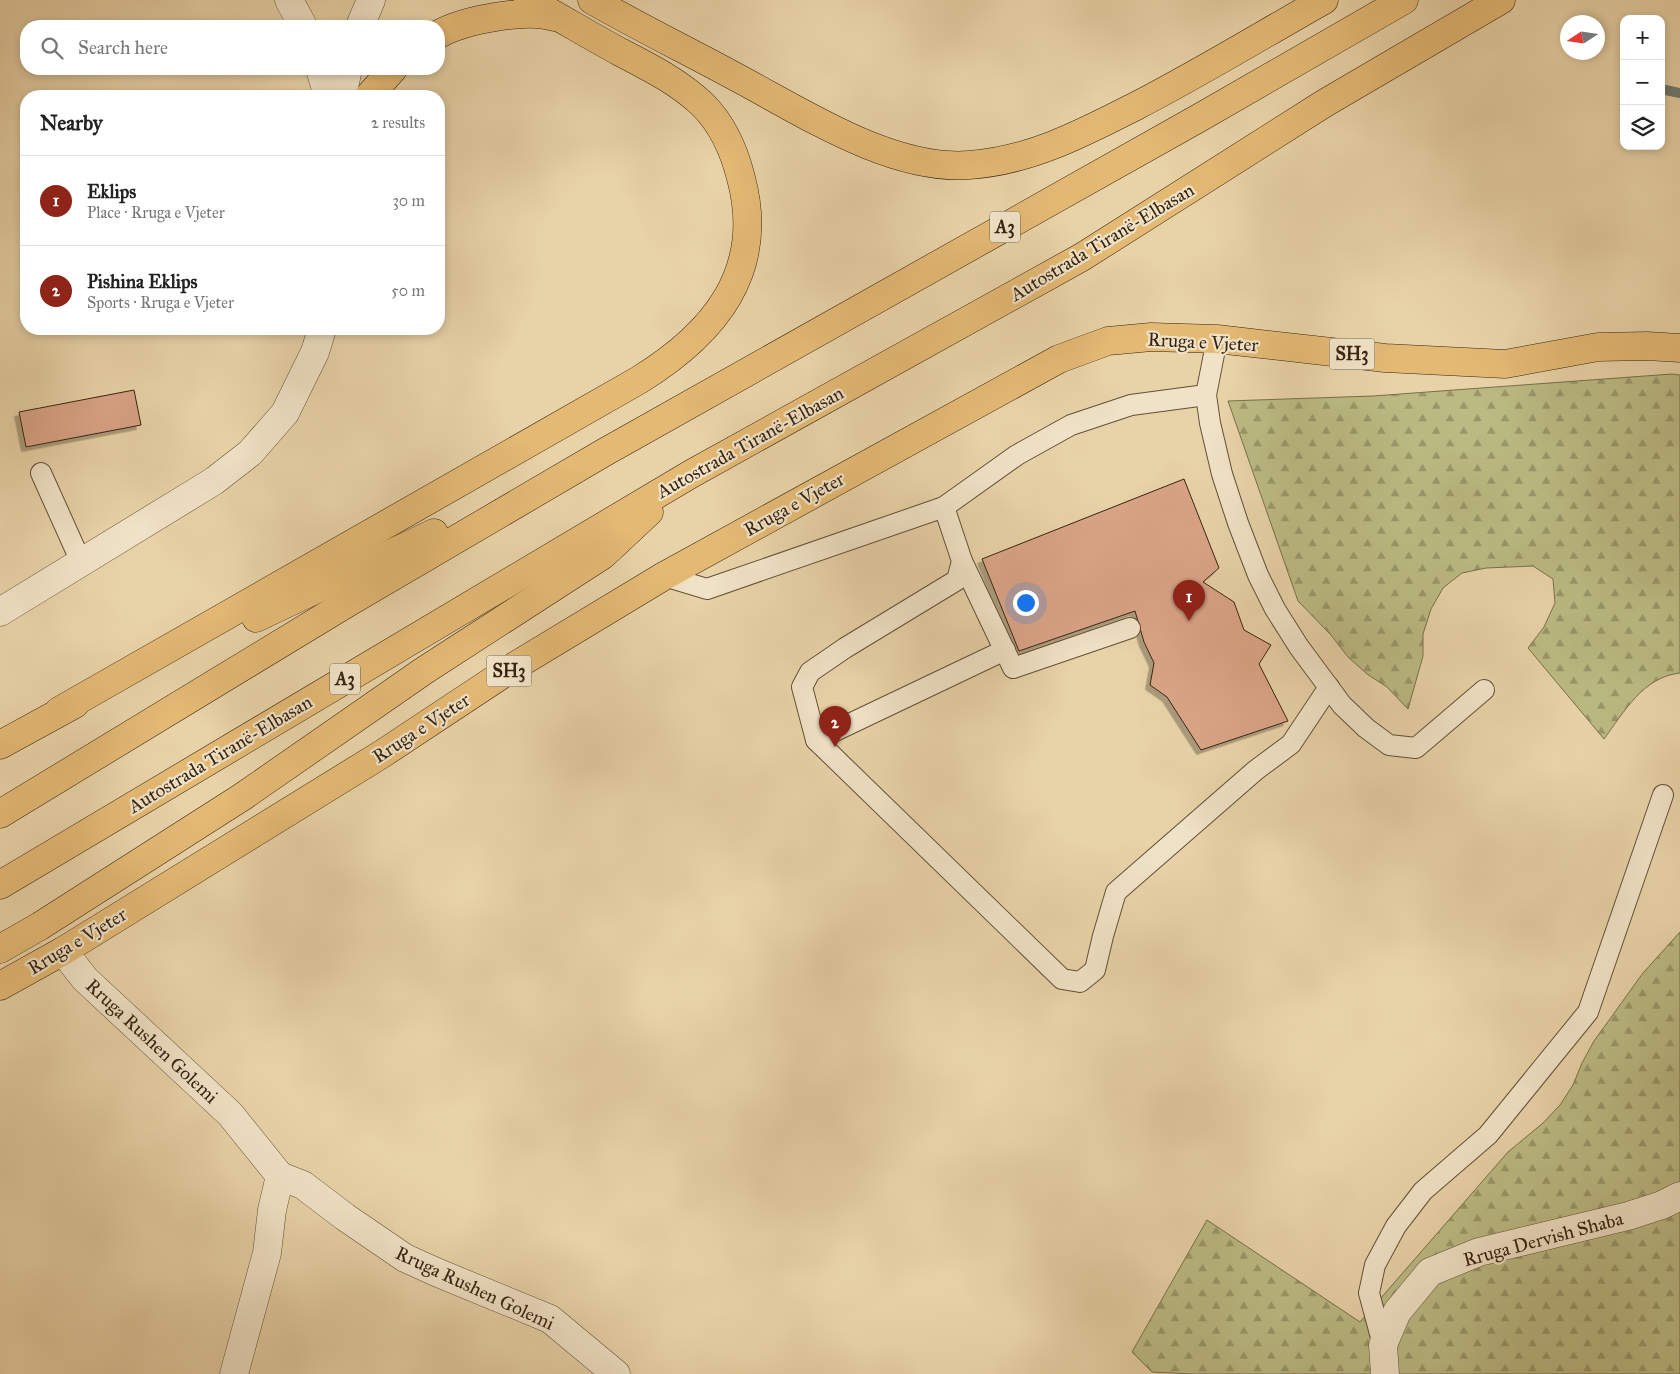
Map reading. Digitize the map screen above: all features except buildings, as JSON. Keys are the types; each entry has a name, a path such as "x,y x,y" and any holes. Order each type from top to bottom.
{"main road":[{"path":"0,745 633,384 681,352 707,326 730,293 738,277 747,242 746,195 736,160 726,137 715,118 701,103 661,74 528,0"},
{"path":"592,0 768,95 859,141 886,152 928,164 968,165 1042,151 1070,139 1161,93 1324,0"},
{"name":"A3","path":"0,814 341,607 605,452 1199,118 1404,0"},
{"name":"Autostrada Tiranë-Elbasan","path":"0,885 691,474 1082,258 1325,103 1501,0"},
{"path":"445,32 466,23 510,16 550,16 565,21"},
{"path":"374,90 388,75"},
{"name":"Rruga e Vjeter","path":"0,986 374,759 515,666 664,576 1059,359 1108,341 1151,337 1217,339 1385,358 1506,364 1598,347 1647,346 1680,348"},
{"path":"59,711 605,452"},
{"path":"0,949 40,926 242,796 425,670 603,554 691,474"}],"street":[{"path":"289,0 300,20"},
{"path":"363,20 371,0"},
{"path":"322,75 326,90"},
{"path":"343,90 347,75"},
{"path":"0,612 214,481 250,453 285,413 315,352 320,335"},
{"name":"Rruga Rushen Golemi","path":"62,950 85,979 230,1114 280,1176 303,1185 345,1217 405,1258 550,1318 616,1374"},
{"path":"234,1374 267,1253 272,1210 280,1176"},
{"name":"Rruga Dervish Shaba","path":"1385,1374 1384,1345 1397,1312 1430,1272 1479,1252 1628,1216 1662,1205 1680,1196"}],"lane":[{"path":"1217,339 1206,395 1210,423 1222,474 1238,523 1258,575 1275,609 1299,647 1342,705 1366,728 1389,745 1416,748 1484,690"},
{"path":"664,576 708,589 944,507 1017,455 1071,426 1131,404 1206,395"},
{"path":"42,473 81,562"},
{"path":"944,507 962,562 1013,668 1130,628"},
{"path":"962,562 957,580 845,648 810,672 802,687 816,740 1062,979 1080,982 1095,970 1102,936 1116,892 1256,770 1291,744 1329,687"},
{"path":"816,740 1005,650"},
{"path":"1384,1345 1369,1293 1375,1265 1396,1226 1423,1191 1488,1135 1588,1012 1663,795"}],"green space":[{"path":"1672,374 1680,375 1680,673 1655,681 1645,689 1627,707 1604,739 1528,648 1544,627 1555,603 1553,579 1533,566 1486,568 1462,573 1443,588 1431,609 1423,634 1423,656 1408,709 1387,687 1367,674 1348,657 1331,635 1298,601 1228,401 1373,396"},
{"path":"1680,932 1680,1374 1192,1374 1152,1372 1132,1352 1207,1220 1360,1322 1508,1152 1543,1123 1560,1105 1573,1085 1594,1041 1643,973"}],"waterway":[{"path":"1665,90 1680,93"}],"place":[{"name":"Eklips","path":"1189,621"},
{"name":"Pishina Eklips","path":"835,747"}]}
